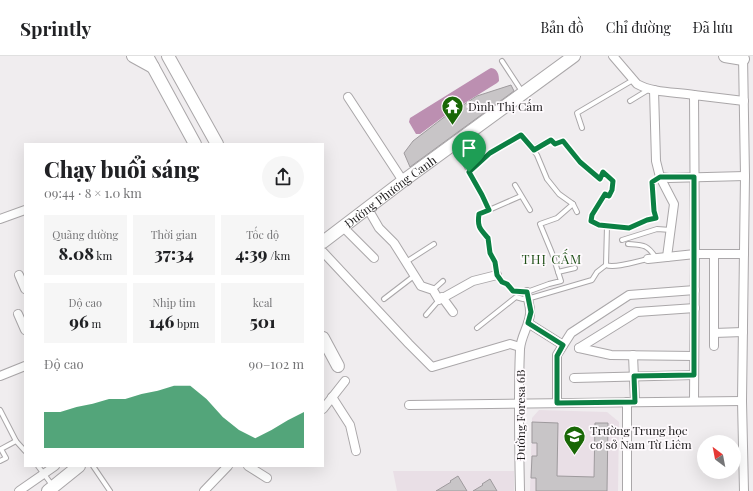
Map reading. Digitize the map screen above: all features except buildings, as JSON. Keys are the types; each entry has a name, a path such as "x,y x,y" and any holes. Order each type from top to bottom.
{"street":[{"path":"133,56 150,61 194,143"},
{"name":"Đường Phương Canh","path":"324,241 403,181 574,56"},
{"path":"613,56 637,84 652,89 744,101"},
{"path":"725,56 743,57 745,176 742,401 744,491"},
{"path":"173,59 216,143"},
{"path":"652,89 656,161 660,177 674,204 667,257"},
{"path":"694,94 694,401"},
{"path":"348,97 403,181"},
{"path":"660,177 745,176"},
{"path":"368,209 379,228 394,243 414,276 422,286 433,290 453,312"},
{"path":"0,219 24,210"},
{"path":"343,227 374,258"},
{"path":"324,253 408,344 432,367 510,344 520,347"},
{"path":"652,259 695,254 744,254"},
{"path":"714,254 714,346"},
{"path":"19,275 24,287"},
{"path":"441,298 473,281 497,275"},
{"path":"557,403 557,356 571,333 629,295 695,290"},
{"path":"527,296 531,312 528,323 563,345"},
{"path":"694,356 611,355 579,348 637,312 695,308"},
{"path":"18,314 24,328"},
{"name":"Đường Foresa 6B","path":"520,491 520,347 521,338 528,323"},
{"path":"714,333 743,332"},
{"path":"324,340 338,366"},
{"path":"627,491 631,402 634,376 633,355"},
{"path":"0,376 24,366"},
{"path":"574,378 694,375"},
{"path":"324,407 345,381"},
{"path":"332,397 350,425 356,451"},
{"path":"408,405 742,401"},
{"path":"19,491 54,467"},
{"path":"53,489 78,467"},
{"path":"204,491 227,467"},
{"path":"250,467 267,478"}],"lane":[{"path":"502,61 523,93"},
{"path":"582,128 577,113 633,80"},
{"path":"630,101 652,89"},
{"path":"469,172 490,153 521,135 537,155 547,179 559,194 573,204 578,212"},
{"path":"534,150 551,140 555,144 563,141 580,162 600,179 603,172 613,181 612,190 609,196 605,194 592,215 591,221 599,225 629,228 647,220 656,218 654,211 652,182 660,177"},
{"path":"453,144 460,154 489,210"},
{"path":"515,185 530,210"},
{"path":"521,196 479,214 478,224 482,233 488,238 490,253 495,262 497,275 502,282 507,284 513,291 527,296 592,280 597,272 606,265 617,266 652,259 650,249 644,246 628,244"},
{"path":"477,328 514,298 516,297 523,299 549,284 561,281 552,253 540,224 557,218 573,204"},
{"path":"606,265 607,226"},
{"path":"622,240 657,229 671,230"},
{"path":"406,262 434,244"},
{"path":"558,272 575,268"},
{"path":"384,299 414,276"},
{"path":"433,290 443,281"},
{"path":"513,291 514,298"},
{"path":"426,314 441,298"},
{"path":"0,410 16,441 24,450"},
{"path":"0,461 6,458 1,449 16,441"},
{"path":"39,467 53,489"},
{"path":"94,467 110,491"}],"shaded area":[{"path":"491,68 498,73 499,81 497,83 447,114 420,134 416,134 409,122 410,118"},
{"name":"Trường Trung học cơ sở Nam Từ Liêm","path":"539,410 607,412 619,422 618,491 530,491 532,418"},
{"path":"393,471 514,471 514,491 397,491"}],"place":[{"name":"Đình Thị Cấm","path":"452,126"},
{"name":"Trường Trung học cơ sở Nam Từ Liêm","path":"575,456"}],"district":[{"name":"THỊ CẤM","path":"552,258"}],"route":[{"path":"521,135 534,150 551,140 555,144 563,141 580,162 600,179 603,172 613,181 612,190 609,196 605,194 592,215 591,221 599,225 629,228 647,220 656,218 654,211 652,182 660,177 694,177 694,375 634,376 635,402 557,403 557,356 563,345 528,323 531,312 527,292 513,291 507,284 502,282 497,275 495,262 490,253 489,240 487,236 482,233 478,224 479,214 489,210 469,172 490,153 521,135"}]}
